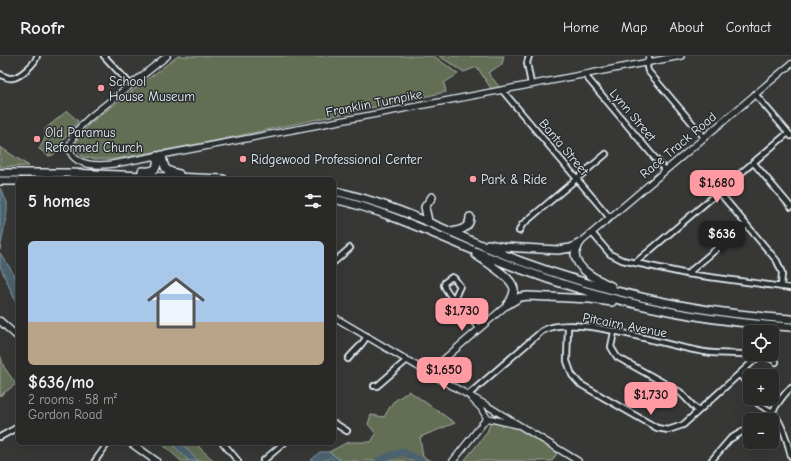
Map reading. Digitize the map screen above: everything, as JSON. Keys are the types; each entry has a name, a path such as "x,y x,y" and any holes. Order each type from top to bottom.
{"highway":[{"path":"102,174 126,171 152,171 157,166 159,155"},
{"path":"159,155 168,171 192,177"},
{"path":"1,173 102,174 172,177"},
{"path":"2,181 16,181"},
{"path":"336,192 383,204 428,221 515,259 585,282 638,296 717,311 791,319"},
{"path":"428,221 425,207 432,197"},
{"path":"336,200 393,216 512,266 563,284 622,301 675,313"},
{"path":"452,232 466,227 470,222 470,217"},
{"path":"464,238 499,246 561,250 570,248 580,243"},
{"path":"580,243 576,251 578,263 600,281 638,296"},
{"path":"461,245 493,266 511,283 514,289 507,305"},
{"path":"507,305 523,297 598,300 642,310 791,328"}],"main road":[{"path":"0,321 16,335"},
{"path":"134,445 156,461"}],"street":[{"path":"0,74 6,78 13,78 34,63 37,56"},
{"path":"104,56 131,85 167,56"},
{"path":"529,56 527,63 532,84"},
{"path":"649,56 647,66 648,71 704,137"},
{"name":"Franklin Turnpike","path":"131,85 89,118 74,133 71,141 71,148 73,154 81,162 99,165 119,163 648,62 662,58 681,56"},
{"name":"Race Track Road","path":"580,243 791,64"},
{"name":"Lynn Street","path":"584,74 665,170"},
{"name":"Banta Street","path":"502,90 610,218"},
{"path":"635,263 753,162 790,134 755,94"},
{"path":"519,231 522,225 606,154"},
{"path":"753,162 791,207"},
{"path":"719,192 772,254 779,265 782,277 782,287"},
{"path":"687,274 746,224"},
{"path":"592,233 612,256 622,260 687,274 791,288"},
{"path":"336,260 350,248"},
{"path":"454,299 479,328"},
{"path":"429,372 507,305"},
{"path":"336,318 578,461"},
{"path":"568,326 567,360 572,375 583,386 640,419 662,429 668,430 678,428 753,361"},
{"name":"Pitcairn Avenue","path":"468,395 542,331 550,327 568,326 599,328 706,352 743,355"},
{"path":"614,332 611,347 617,357 674,388 686,397 698,411"},
{"path":"348,359 352,353 361,346 367,336"},
{"path":"374,386 377,386 407,360"},
{"path":"739,374 743,378"},
{"path":"772,412 782,395 791,388"},
{"path":"468,395 481,408 487,418 520,426"},
{"path":"760,405 772,412 776,417 782,429 791,456"},
{"path":"453,461 487,418"},
{"path":"336,424 348,431"},
{"path":"0,436 16,428"},
{"path":"711,461 730,439 743,431"},
{"path":"95,461 107,445"},
{"path":"225,445 238,461"},
{"path":"263,461 282,445"}],"green space":[{"path":"178,56 434,56 458,74 444,83 446,92 214,141 115,159 95,159 83,157 77,151 76,141 89,124"},
{"path":"439,56 504,56 502,64 488,73 502,90 492,90 477,67 464,72"},
{"path":"67,111 78,121 53,155 49,156 39,149 45,137 45,129"},
{"path":"0,147 29,166 0,167"},
{"path":"0,355 4,367 16,384 0,396"},
{"path":"409,391 455,423 420,437 423,457 431,461 342,461 329,452 348,442 371,442 376,434 368,424 371,415 384,417 393,402"},
{"path":"492,415 498,416 559,450 552,461 464,461 486,434 493,418"},
{"path":"163,445 198,445 214,461 181,461"}],"water":[{"path":"0,188 7,202 7,212 0,250"},
{"path":"0,253 12,271 16,280 16,302 0,266"},
{"path":"173,445 183,445 198,461 189,461"},
{"path":"320,452 329,452 342,461 334,461 331,458 323,461 310,461"}],"waterway":[{"path":"379,461 403,452 422,461"}],"place":[{"name":"School House Museum","path":"101,88"},
{"name":"Old Paramus Reformed Church","path":"37,139"},
{"name":"Ridgewood Professional Center","path":"243,159"},
{"name":"Park & Ride","path":"473,179"}]}
